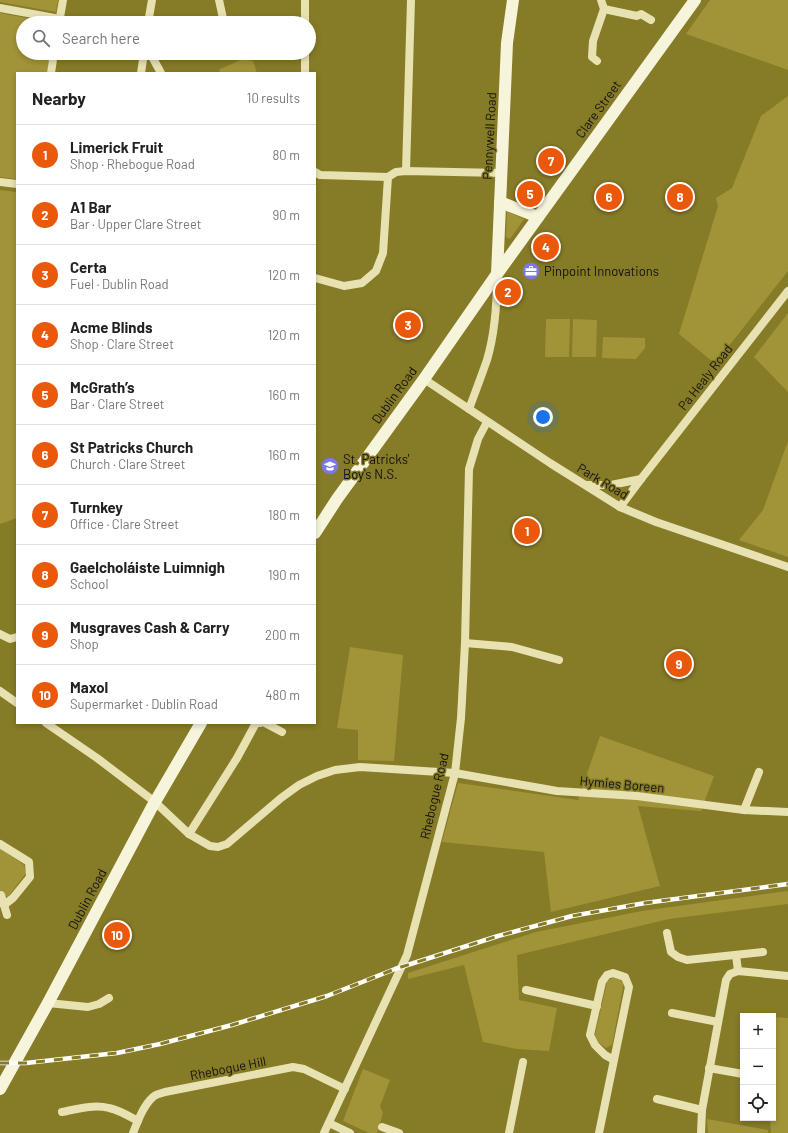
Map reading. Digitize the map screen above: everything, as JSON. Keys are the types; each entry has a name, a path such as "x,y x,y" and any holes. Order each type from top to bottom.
{"main road":[{"name":"Pennywell Road","path":"497,274 507,43 513,0"},
{"name":"Clare Street","path":"497,274 695,0"},
{"path":"500,202 538,217"},
{"name":"Dublin Road","path":"316,531 337,499 424,379 497,274"},
{"name":"Dublin Road","path":"0,1089 48,1003 155,802 200,724"}],"street":[{"path":"61,16 63,0"},
{"path":"149,16 152,0"},
{"path":"219,0 222,16"},
{"path":"305,0 305,16"},
{"path":"406,171 412,0"},
{"path":"597,61 592,57 593,41 604,9 601,0"},
{"path":"0,8 37,16"},
{"path":"604,9 637,16 641,14 651,20"},
{"path":"51,72 53,60"},
{"path":"141,72 143,60"},
{"path":"154,60 160,72"},
{"path":"305,60 305,72"},
{"path":"317,173 388,176 396,172 406,171 501,173"},
{"path":"316,278 344,286 362,283 376,271 383,253 388,176"},
{"path":"0,182 16,184"},
{"path":"469,409 487,359 494,329 497,301 497,274"},
{"name":"Pa Healy Road","path":"620,507 640,478 788,290"},
{"name":"Park Road","path":"424,379 487,422 620,507 656,522 788,567"},
{"name":"Rhebogue Road","path":"324,1133 407,955 455,773 461,718 465,643 469,469 478,439 487,422"},
{"path":"586,485 611,485 640,478"},
{"path":"0,634 10,639 16,637"},
{"path":"465,643 512,646 559,660"},
{"path":"0,691 16,702"},
{"name":"Hymies Boreen","path":"47,724 97,758 155,802 189,834 210,846 218,847 227,844 281,798 299,785 317,776 336,770 360,766 455,773 557,791 637,796 744,810 788,812"},
{"path":"189,834 237,758 255,724"},
{"path":"267,724 282,732"},
{"path":"744,810 759,772"},
{"path":"0,844 29,862 30,876 13,898 4,906"},
{"path":"1,895 7,915"},
{"path":"666,933 671,952 678,957 688,960 763,952"},
{"path":"736,955 738,971"},
{"path":"701,1133 702,1110 726,980 730,974 738,971 788,976"},
{"path":"599,1133 614,1060 629,987 625,977 613,973 607,976 602,982 590,1034 595,1045 605,1055 614,1060"},
{"path":"526,990 597,1006"},
{"path":"48,1003 88,1007 99,1004 109,998"},
{"path":"672,1014 718,1022"},
{"path":"509,1133 524,1062"},
{"name":"Rhebogue Hill","path":"133,1133 150,1100 159,1094 293,1067 304,1069 345,1089"},
{"path":"710,1068 740,1073"},
{"path":"657,1099 702,1110"},
{"path":"62,1112 96,1106 108,1107 138,1121"},
{"path":"329,1124 350,1133"},
{"path":"382,1127 399,1133"}],"shaded area":[{"path":"0,0 58,0 56,12 0,2"},
{"path":"710,0 788,0 788,70 686,34"},
{"path":"0,13 16,16 16,60 49,60 47,72 16,72 16,179 0,177"},
{"path":"241,60 248,60 253,61 257,72 219,72 220,69"},
{"path":"788,96 788,271 717,361 713,362 679,334 718,206 716,198 732,188 761,116"},
{"path":"0,190 16,192 16,518 0,524"},
{"path":"507,211 524,219 510,239 506,237"},
{"path":"788,313 788,392 754,357"},
{"path":"546,319 570,319 569,357 545,357"},
{"path":"573,319 597,320 596,357 572,357"},
{"path":"603,337 645,338 645,348 636,359 602,358"},
{"path":"788,441 788,557 739,540 763,510"},
{"path":"350,647 403,655 394,761 358,760 358,730 337,728"},
{"path":"600,736 714,776 701,811 638,806 660,886 551,912 544,852 442,842 458,783 578,800"},
{"path":"0,848 24,865 26,873 8,897 0,893"},
{"path":"788,891 788,904 669,919 517,955 519,1000 557,1008 549,1051 517,1049 483,1042 464,965 408,979 408,973 536,932 642,911"},
{"path":"613,977 624,982 612,1045 606,1048 598,1042 595,1035 607,982"},
{"path":"776,1017 788,1018 788,1133 771,1133 770,1121 776,1121"},
{"path":"363,1069 390,1080 380,1106 383,1113 377,1133 369,1133 343,1121"},
{"path":"707,1119 768,1130 768,1133 708,1133"}],"railway":[{"path":"0,1063 26,1063 117,1053 160,1044 232,1025 327,996 395,969 498,936 572,916 645,903 788,884"}],"place":[{"name":"Turnkey","path":"551,161"},
{"name":"McGrath’s","path":"530,194"},
{"name":"St Patricks Church","path":"609,197"},
{"name":"Gaelcholáiste Luimnigh","path":"680,197"},
{"name":"Acme Blinds","path":"546,247"},
{"name":"Pinpoint Innovations","path":"531,271"},
{"name":"A1 Bar","path":"508,292"},
{"name":"Certa","path":"408,325"},
{"name":"St. Patricks' Boy's N.S.","path":"330,466"},
{"name":"Limerick Fruit","path":"527,531"},
{"name":"Musgraves Cash & Carry","path":"679,664"},
{"name":"Maxol","path":"117,935"}]}
